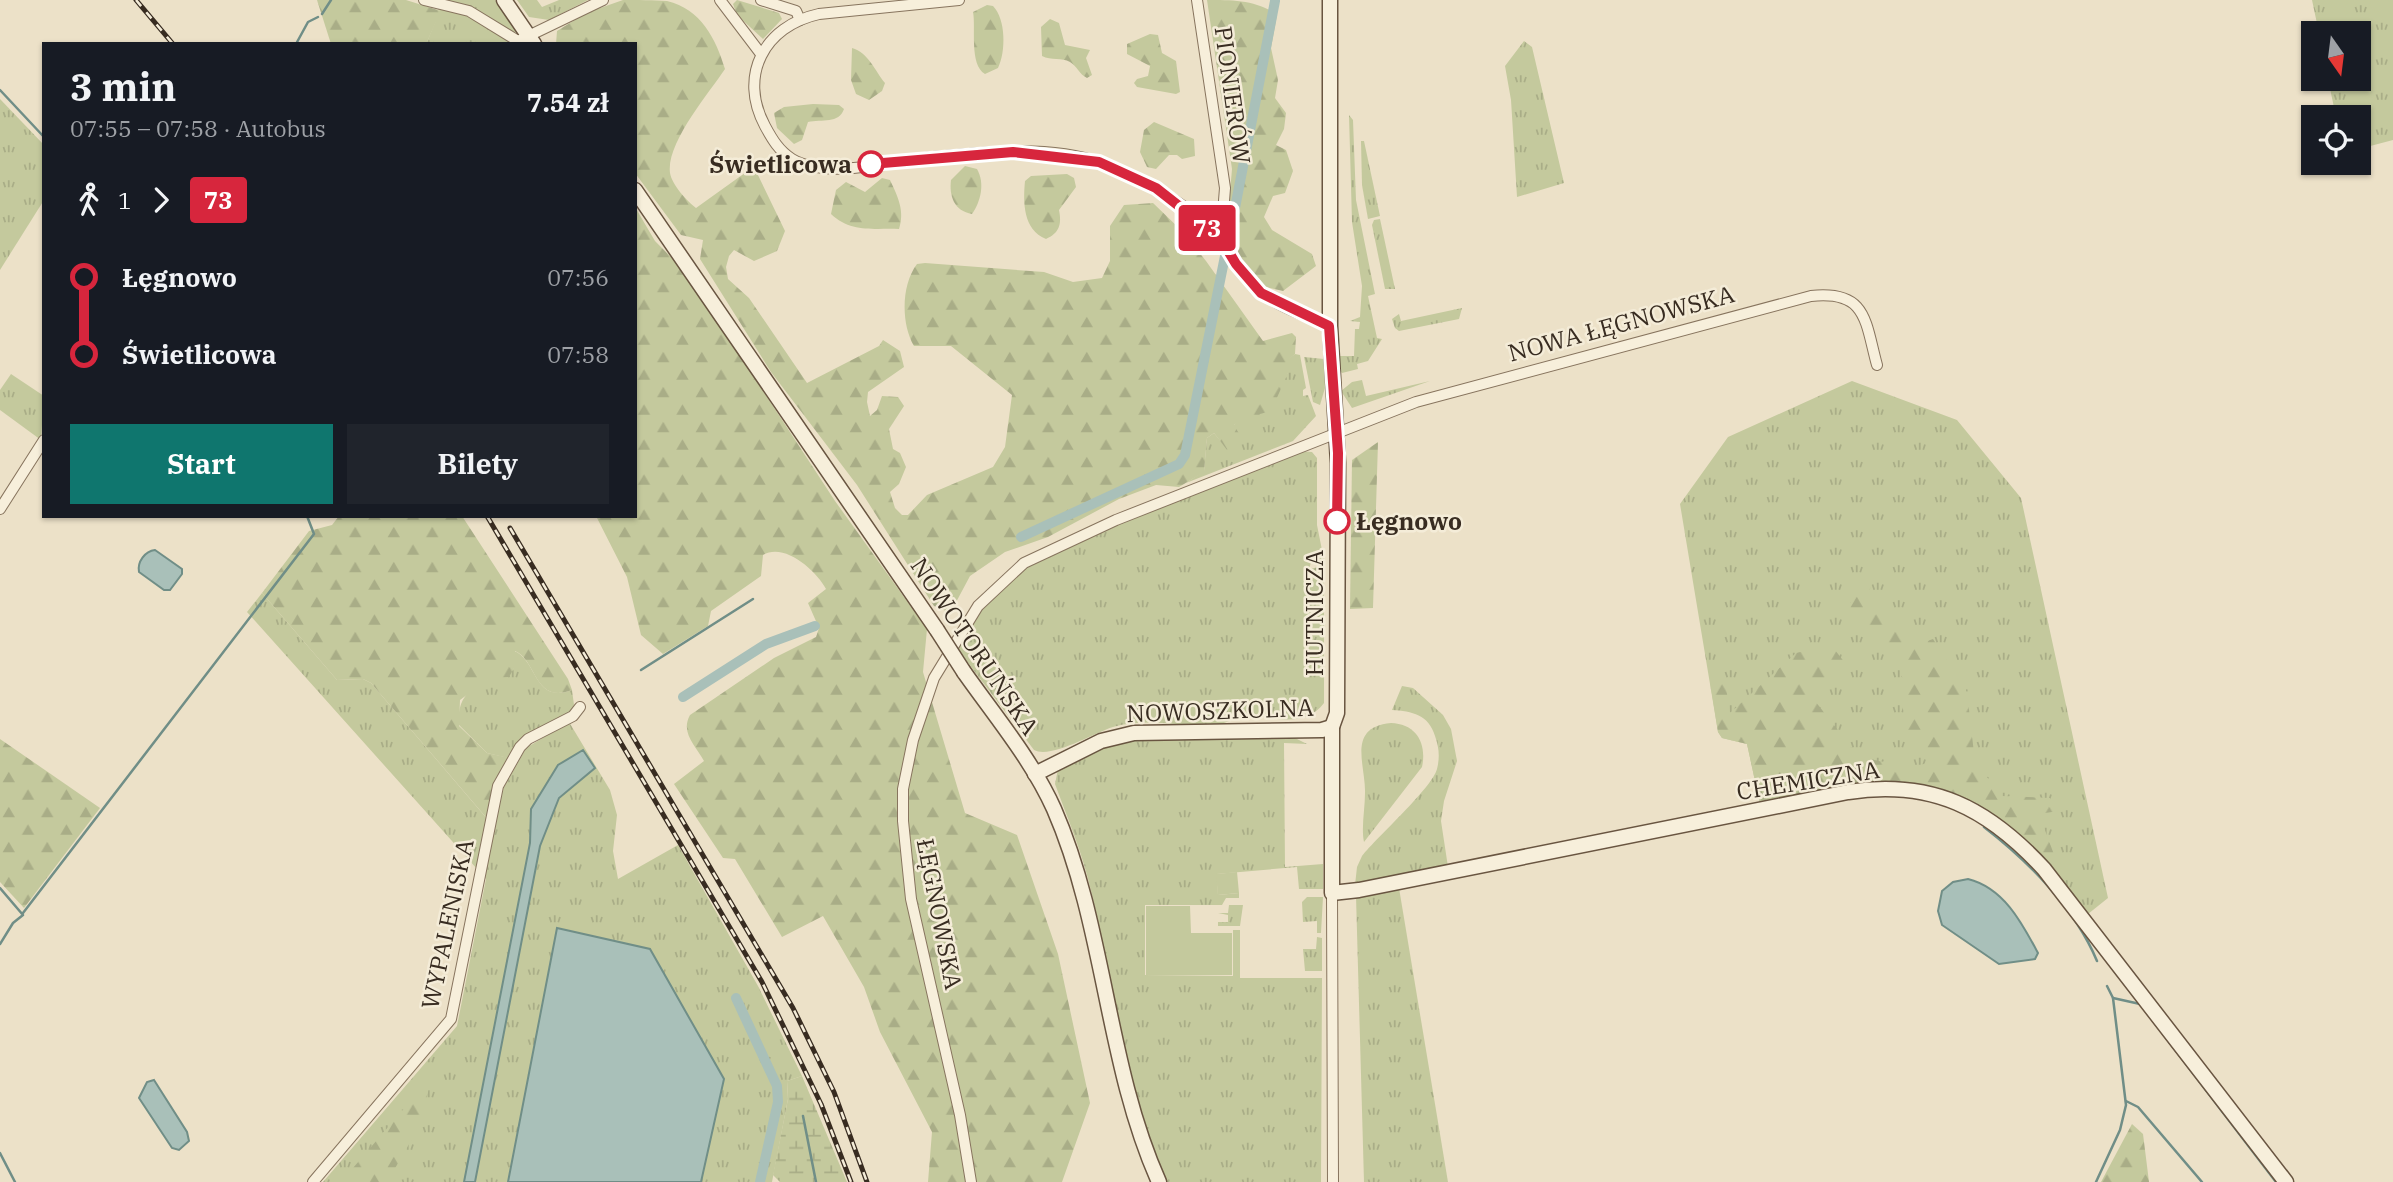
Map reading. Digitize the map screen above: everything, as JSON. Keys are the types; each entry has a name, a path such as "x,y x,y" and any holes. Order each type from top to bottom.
{"street":[{"path":"424,0 469,11 512,40 532,40 603,0"},
{"path":"504,0 532,40"},
{"path":"720,0 761,54"},
{"path":"761,0 796,11 800,20"},
{"path":"840,12 841,0"},
{"path":"959,0 840,12 800,20 785,29 761,54 754,88 755,107 779,148 803,164 838,168 987,153 1074,157 1099,162 1147,183 1221,239 1236,264 1261,293 1329,326"},
{"name":"PIONIERÓW","path":"1197,0 1225,188 1221,239"},
{"name":"HUTNICZA","path":"1330,0 1329,326 1336,432 1337,702 1336,722 1332,727 1333,1182"},
{"name":"NOWOTORUŃSKA","path":"637,193 1035,774 1054,810 1075,870 1128,1089 1159,1182"},
{"name":"NOWA ŁĘGNOWSKA","path":"1336,432 1416,402 1811,296 1844,295 1858,307 1864,316 1877,365"},
{"name":"ŁĘGNOWSKA","path":"971,1182 906,867 903,789 912,740 934,678 978,606 1024,563 1091,530 1336,432"},
{"path":"0,509 42,443"},
{"name":"WYPALENISKA","path":"313,1182 451,1019 490,820 502,778 516,752 528,739 570,718 580,708"},
{"name":"NOWOSZKOLNA","path":"1035,774 1091,745 1133,733 1322,730 1332,727"},
{"name":"CHEMICZNA","path":"1332,893 1848,792 1905,790 1942,796 1969,807 1998,826 2044,869 2286,1182"}],"green space":[{"path":"317,0 406,0 441,11 427,42 330,42"},
{"path":"424,0 495,0 516,31 508,42 427,42 440,11"},
{"path":"517,0 537,0 542,7 559,0 588,0 549,20 529,17"},
{"path":"623,0 667,1 679,5 698,18 712,36 725,69 681,133 671,161 671,178 684,197 696,208 749,170 755,169 785,231 777,251 754,261 734,250 726,267 728,279 749,298 807,383 879,346 883,340 900,351 904,367 868,392 867,402 870,416 877,410 882,396 898,397 904,406 889,429 893,449 900,453 906,467 899,484 890,492 895,508 902,515 908,515 927,495 993,467 1005,447 1012,395 951,346 914,346 907,327 905,305 908,283 917,264 1044,272 1073,282 1102,278 1110,261 1110,226 1124,205 1153,203 1182,231 1263,341 1292,333 1296,337 1295,354 1288,360 1288,373 1271,411 1260,414 1251,427 1242,420 1234,425 1241,437 1227,450 1214,433 1207,438 1204,472 1179,487 1156,485 1119,499 1048,537 1005,552 970,576 954,606 946,611 934,606 857,485 771,372 700,259 703,240 681,235 637,176 637,42 556,42 557,31 586,13"},
{"path":"737,0 779,13 782,19 763,39 737,15 733,4"},
{"path":"1207,0 1253,4 1277,15 1271,48 1278,80 1275,98 1286,113 1284,129 1276,145 1286,150 1293,171 1285,193 1273,196 1264,217 1272,230 1312,254 1316,266 1283,291 1262,286 1246,271 1227,227 1232,169"},
{"path":"2312,0 2393,0 2393,140 2371,146 2371,105 2333,105 2331,91 2371,91 2371,21 2316,21"},
{"path":"987,5 993,6 1000,19 1003,45 998,68 985,74 977,63 975,54 973,12"},
{"path":"1050,19 1059,23 1065,45 1090,50 1086,58 1092,75 1087,78 1067,61 1042,56 1041,27"},
{"path":"1150,34 1158,35 1162,53 1176,61 1180,92 1176,94 1137,87 1134,83 1137,79 1148,76 1150,66 1127,54 1127,44"},
{"path":"1524,41 1532,47 1564,183 1517,197 1511,100 1505,66"},
{"path":"852,48 867,58 885,83 882,91 869,100 856,94 851,80"},
{"path":"0,99 42,143 42,203 0,270"},
{"path":"839,105 844,109 842,114 834,119 808,122 802,140 794,144 777,128 774,113 784,107"},
{"path":"1349,115 1353,120 1356,200 1375,294 1368,296 1377,338 1382,339 1368,361 1357,364 1358,369 1342,373 1337,367 1337,356 1354,356 1355,329 1359,329 1360,322 1350,321 1360,317 1362,286 1352,222"},
{"path":"1154,122 1194,139 1195,156 1182,159 1177,155 1169,155 1156,169 1147,167 1140,152 1144,130"},
{"path":"1361,141 1364,141 1380,216 1368,219 1362,185"},
{"path":"965,166 977,169 981,180 980,198 972,214 957,206 951,192 951,180"},
{"path":"1067,174 1074,178 1076,187 1059,210 1060,224 1057,231 1046,239 1033,229 1026,214 1025,181 1031,176"},
{"path":"882,178 890,180 898,198 901,210 899,229 854,227 831,214 836,190 846,182 865,192"},
{"path":"637,210 655,241 684,270 835,501 927,629 923,672 965,813 1017,835 1058,954 1090,1103 1062,1182 928,1182 932,1132 880,1032 864,987 823,916 782,937 735,859 723,858 674,784 704,761 688,734 687,722 690,715 774,658 816,637 819,628 808,603 826,589 821,582 807,566 790,555 771,552 763,555 761,576 711,611 708,626 663,654 641,635 627,577 597,518 637,518"},
{"path":"1380,219 1395,289 1385,289 1372,225 1374,220"},
{"path":"1462,308 1459,319 1399,331 1392,319 1399,314 1401,321"},
{"path":"1295,354 1300,355 1306,388 1303,390 1303,396 1308,395 1316,416 1293,441 1186,483 1204,471 1207,438 1214,433 1227,449 1234,425 1288,373 1288,359"},
{"path":"1304,357 1324,359 1325,388 1320,405 1313,402"},
{"path":"11,374 42,395 41,440 0,410 0,390"},
{"path":"1362,380 1366,396 1430,381 1352,408 1341,391 1352,382"},
{"path":"1852,381 1957,420 2021,498 2108,898 2088,914 2030,844 2007,824 1956,794 1928,786 1892,783 1760,804 1747,744 1722,738 1718,732 1680,504 1728,437"},
{"path":"1378,442 1373,608 1350,609 1352,460"},
{"path":"1298,451 1312,452 1317,458 1317,525 1324,560 1312,559 1309,569 1324,566 1324,703 1317,711 1309,716 1291,720 1248,715 1214,725 1151,722 1126,724 1051,751 1034,750 956,647 980,611 1024,569 1061,547"},
{"path":"337,518 463,518 568,679 572,690 550,692 515,651 514,668 509,677 487,680 460,700 459,726 487,753 519,760 504,787 496,829 371,683 363,679 337,680 262,593 309,531 332,525"},
{"path":"1869,557 1878,565 1865,604 1872,614 1895,615 1912,632 1913,646 1933,639 1967,692 1975,762 2002,796 2050,798 2058,811 2039,814 2056,860 2050,864 2014,830 1980,807 1948,793 1916,787 1882,786 1760,804 1747,744 1722,738 1718,732 1710,682 1725,681 1730,713 1796,653 1831,645 1849,668 1815,701 1859,757 1915,768 1928,762 1909,734 1902,705 1903,680 1893,647 1843,622"},
{"path":"262,593 337,680 363,679 371,683 495,828 504,787 526,748 569,722 610,790 617,815 613,851 618,879 678,845 758,986 802,1076 787,1081 788,1099 772,1182 323,1182 457,1026 486,879 247,612"},
{"path":"514,651 522,656 537,679 550,691 560,693 572,690 574,705 571,712 525,737 508,758 487,753 459,725 459,712 462,702 474,687 514,668"},
{"path":"1402,686 1413,688 1443,715 1451,729 1457,761 1444,801 1441,821 1448,867 1355,885 1357,867 1362,856 1415,800 1437,769 1438,748 1429,723 1413,713 1392,710"},
{"path":"1391,723 1414,731 1423,751 1422,767 1364,842 1363,740 1368,732 1377,726"},
{"path":"1220,736 1223,739 1295,738 1307,744 1284,743 1285,867 1323,864 1323,889 1299,889 1297,867 1217,874 1218,895 1239,893 1239,898 1226,898 1222,905 1145,905 1145,975 1233,976 1233,930 1240,930 1240,978 1322,978 1321,1182 1167,1182 1139,1110 1087,875 1055,784 1058,769 1105,746 1141,737"},
{"path":"0,739 100,808 24,908 0,882"},
{"path":"1237,872 1239,893 1218,895 1216,874"},
{"path":"1399,888 1448,1182 1364,1182 1356,896"},
{"path":"1307,897 1323,897 1321,933 1317,933 1317,921 1303,922 1302,902"},
{"path":"1229,905 1243,905 1240,926 1218,926 1218,922 1228,922 1228,915 1218,913 1228,913"},
{"path":"1146,906 1190,906 1191,933 1232,933 1232,975 1146,975"},
{"path":"1317,937 1322,938 1322,971 1305,971 1303,949 1316,949"},
{"path":"802,1076 847,1182 780,1182 773,1175 788,1099 787,1081"},
{"path":"431,1077 422,1122 387,1182 341,1182"},
{"path":"2132,1124 2143,1134 2149,1182 2101,1182"}],"water":[{"path":"155,550 182,569 182,574 170,590 164,590 139,572 142,558"},
{"path":"583,750 595,768 559,798 540,846 475,1182 464,1182 530,843 531,809 558,765"},
{"path":"1968,879 1992,890 2002,898 2038,953 2035,959 1999,964 1942,925 1938,911 1942,891 1953,882"},
{"path":"557,928 650,949 724,1079 701,1182 508,1182"},
{"path":"154,1080 187,1132 189,1141 179,1150 172,1148 139,1098 147,1082"}],"waterway":[{"path":"322,14 331,0"},
{"path":"1229,239 1275,1"},
{"path":"297,42 308,22 318,17"},
{"path":"0,90 42,135"},
{"path":"1021,537 1179,464 1185,455 1225,256"},
{"path":"23,913 314,534 308,518"},
{"path":"641,670 753,599"},
{"path":"683,697 766,644 815,626"},
{"path":"1984,827 2049,887 2076,922 2097,961"},
{"path":"0,888 23,915 13,923 0,944"},
{"path":"2096,1182 2120,1130 2126,1105 2113,998 2107,986"},
{"path":"736,998 777,1086 778,1102 760,1182"},
{"path":"2113,998 2140,1004"},
{"path":"2163,1034 2276,1182"},
{"path":"2126,1101 2138,1107 2202,1182"},
{"path":"803,1116 816,1182"},
{"path":"0,1153 15,1182"}],"railway":[{"path":"136,0 171,42"},
{"path":"488,518 762,982 821,1104 851,1182"},
{"path":"510,528 793,1008 834,1092 867,1182"}],"bus line":[{"name":"73","path":"871,164 987,153 1074,157 1099,162 1129,174 1156,188 1176,203 1221,239 1236,264 1261,293 1329,326 1338,453 1337,521"}],"place":[{"name":"Świetlicowa","path":"871,164"},
{"name":"Łęgnowo","path":"1337,521"}]}
